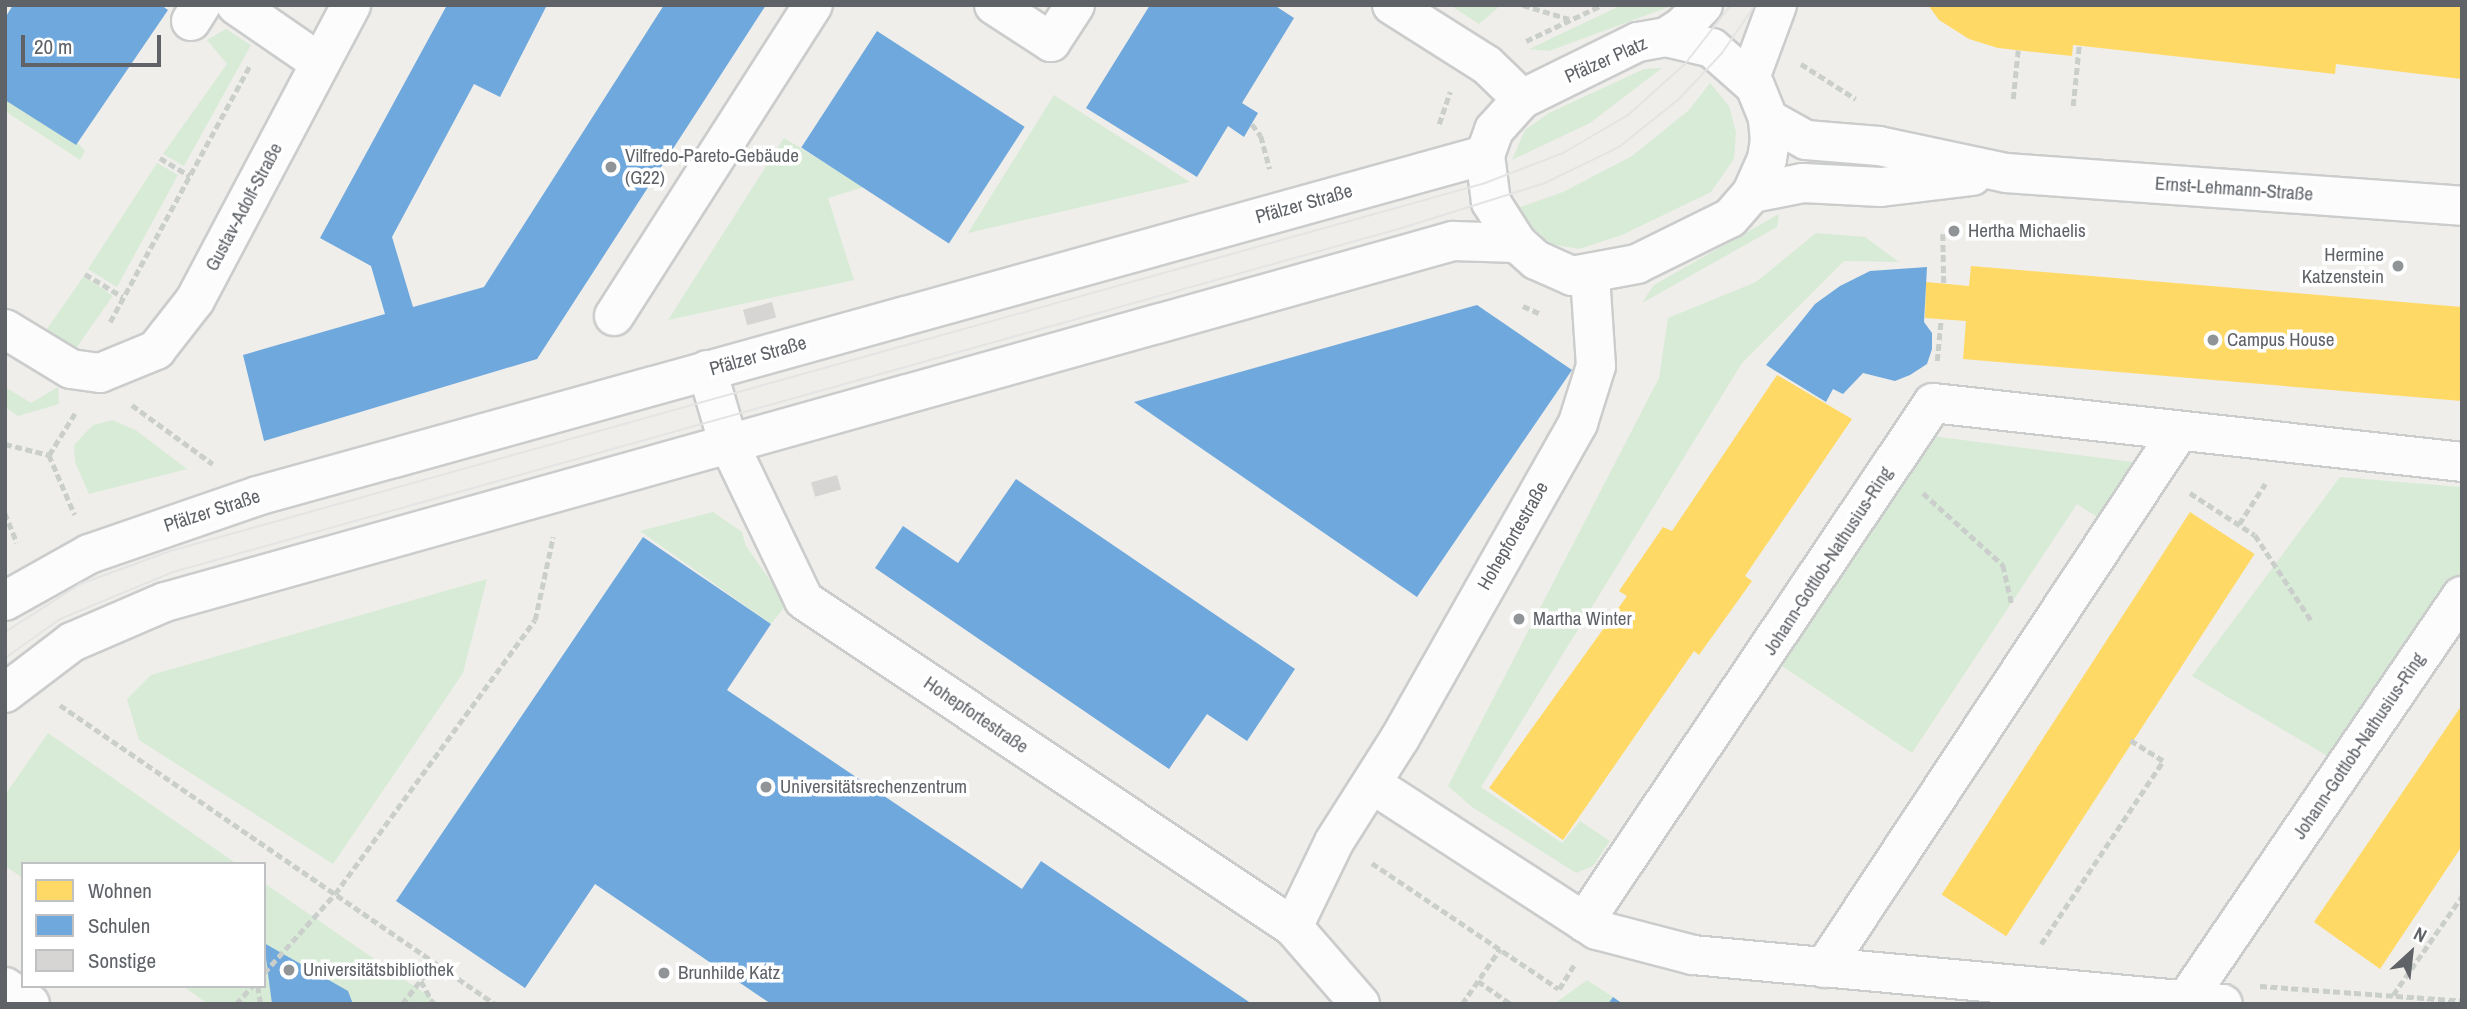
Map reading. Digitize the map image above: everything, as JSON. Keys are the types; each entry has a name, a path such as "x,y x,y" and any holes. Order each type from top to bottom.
{"street":[{"path":"236,5 320,63"},
{"name":"Gustav-Adolf-Straße","path":"100,373 156,350 195,300 351,5"},
{"path":"614,316 813,5"},
{"path":"994,5 1051,43 1075,5"},
{"path":"1392,5 1487,65 1522,99"},
{"path":"1666,37 1682,27 1703,5"},
{"path":"1750,78 1777,5"},
{"name":"Pfälzer Platz","path":"1666,37 1712,48 1750,78 1768,119 1768,159 1752,193 1730,218 1637,264 1590,276 1554,269 1517,243 1491,202 1485,155 1499,122 1522,99 1638,42 1666,37"},
{"name":"Ernst-Lehmann-Straße","path":"1768,119 1806,141 1879,146 2006,173 2462,206"},
{"name":"Pfälzer Straße","path":"5,601 102,550 257,496 1485,155"},
{"name":"Ernst-Lehmann-Straße","path":"1752,193 1803,183 1881,187 2006,173"},
{"path":"5,692 72,642 132,613 728,442 1453,241 1517,243"},
{"name":"Hohepfortestraße","path":"1293,927 1334,842 1372,784 1578,423 1595,366 1595,318 1590,276"},
{"path":"5,330 71,369 100,373"},
{"name":"Hohepfortestraße","path":"706,370 728,442 804,600 1293,927 1360,1004"},
{"name":"Johann-Gottlob-Nathusius-Ring","path":"1590,926 1933,403 2177,434 2462,462"},
{"path":"1824,968 2046,636 2177,434"},
{"name":"Johann-Gottlob-Nathusius-Ring","path":"1372,784 1590,926 1693,955 2204,1002 2462,596"},
{"path":"5,987 30,1004"}],"path":[{"path":"1517,45 1602,5"},
{"path":"1524,6 1570,19"},
{"path":"100,373 94,350 270,29"},
{"path":"2073,106 2080,46"},
{"path":"2013,99 2018,50"},
{"path":"1252,124 1261,136 1272,174"},
{"path":"160,158 190,176"},
{"path":"1943,234 1944,284"},
{"path":"85,274 123,297"},
{"path":"130,403 215,466"},
{"path":"49,455 74,414"},
{"path":"5,444 49,455"},
{"path":"49,455 71,507"},
{"path":"1892,464 2003,565 2012,606 2046,636"},
{"path":"2154,469 2255,535 2311,620"},
{"path":"5,513 13,536"},
{"path":"266,971 335,894 535,620 554,533"},
{"path":"53,700 495,1004"},
{"path":"2034,954 2163,761 2130,740"},
{"path":"1377,865 1559,989 1590,926"},
{"path":"2393,995 2462,896"},
{"path":"1462,1004 1500,949"},
{"path":"402,1004 435,962"},
{"path":"421,981 434,1004"},
{"path":"1478,981 1511,1004"},
{"path":"236,1004 250,988"}],"green space":[{"path":"1450,5 1501,5 1479,24"},
{"path":"1622,5 1674,5 1549,51 1529,49"},
{"path":"226,29 251,45 184,166 163,154 227,64 207,40"},
{"path":"1662,68 1590,123 1512,160 1525,130 1549,113 1644,69"},
{"path":"1710,83 1729,106 1736,132 1734,159 1711,192 1622,235 1579,249 1551,244 1528,223 1518,208 1563,192 1632,156 1689,110"},
{"path":"1054,95 1190,182 968,233"},
{"path":"5,98 78,143 85,151 80,160 5,111"},
{"path":"784,138 864,187 828,198 854,280 668,320"},
{"path":"157,163 178,175 117,287 88,269"},
{"path":"1779,214 1777,227 1642,303 1654,285"},
{"path":"1816,233 1865,237 1899,262 1844,261 1742,363 1481,787 1562,843 1580,821 1610,841 1593,866 1576,873 1472,807 1448,786 1659,378 1668,318 1756,282"},
{"path":"84,276 113,296 74,352 45,332"},
{"path":"5,387 31,403 58,387 59,404 18,416 5,407"},
{"path":"113,420 137,431 187,469 89,494 75,462 74,445 93,425"},
{"path":"1932,436 2141,463 2103,521 2077,504 1912,753 1779,664"},
{"path":"2340,477 2462,487 2462,579 2336,761 2192,676"},
{"path":"713,512 742,532 746,546 787,604 771,624 640,531"},
{"path":"487,579 463,673 333,864 139,740 127,699 151,675"},
{"path":"48,733 234,862 21,862 21,877 5,866 5,795"},
{"path":"266,884 440,1004 208,1004 186,988 266,988"},
{"path":"1587,980 1613,997 1608,1004 1554,1004"}],"building: Wohnen":[{"path":"1928,5 2462,5 2462,79 2336,64 2335,74 2073,45 2072,56 1998,48 1969,39 1939,20"},
{"name":"Campus House","path":"1971,266 2462,307 2462,401 1963,359 1966,321 1925,318 1926,282 1969,286"},
{"path":"1777,375 1852,419 1745,576 1752,581 1699,655 1694,651 1563,840 1489,788 1627,596 1619,591 1663,527 1672,531"},
{"path":"2190,512 2255,554 2006,936 1942,894"},
{"path":"2462,705 2462,846 2380,969 2314,922"}],"building: Schulen":[{"path":"13,5 161,5 168,10 76,145 5,100 5,18"},
{"name":"Vilfredo-Pareto-Gebäude (G22)","path":"447,5 547,5 500,97 474,84 392,237 413,307 484,287 664,5 766,5 537,359 264,441 243,355 385,314 371,266 320,238"},
{"path":"1150,5 1274,5 1294,18 1242,103 1258,113 1244,137 1228,126 1197,177 1086,108"},
{"path":"877,31 1025,127 949,243 801,148"},
{"path":"1927,267 1924,322 1932,333 1932,349 1927,364 1910,375 1895,381 1863,373 1843,394 1833,389 1826,402 1766,365 1815,304 1840,286 1870,271"},
{"path":"1477,305 1572,370 1417,597 1134,402"},
{"path":"1016,479 1295,669 1247,741 1207,714 1169,769 875,568 903,526 958,563"},
{"path":"643,537 771,624 727,690 1022,889 1041,861 1252,1004 771,1004 595,884 525,988 396,901"},
{"name":"Universitätsbibliothek","path":"266,944 348,991 353,1004 272,1004"},
{"path":"1613,997 1623,1004 1608,1004"}],"building: Sonstige":[{"path":"772,302 776,317 747,325 743,310"},
{"path":"837,475 841,489 815,497 811,482"}],"tram line":[{"path":"5,632 80,584 170,551 1485,183 1563,153 1628,115 1685,64 1731,5"},
{"path":"5,658 60,619 173,572 1405,227 1545,183 1619,147 1679,99 1722,53 1755,5"}],"place":[{"name":"Vilfredo-Pareto-Gebäude (G22)","path":"611,167"},
{"name":"Hertha Michaelis","path":"1954,231"},
{"name":"Hermine Katzenstein","path":"2398,266"},
{"name":"Campus House","path":"2213,340"},
{"name":"Martha Winter","path":"1519,619"},
{"name":"Universitätsrechenzentrum","path":"766,787"},
{"name":"Universitätsbibliothek","path":"289,970"},
{"name":"Brunhilde Katz","path":"664,973"}]}
